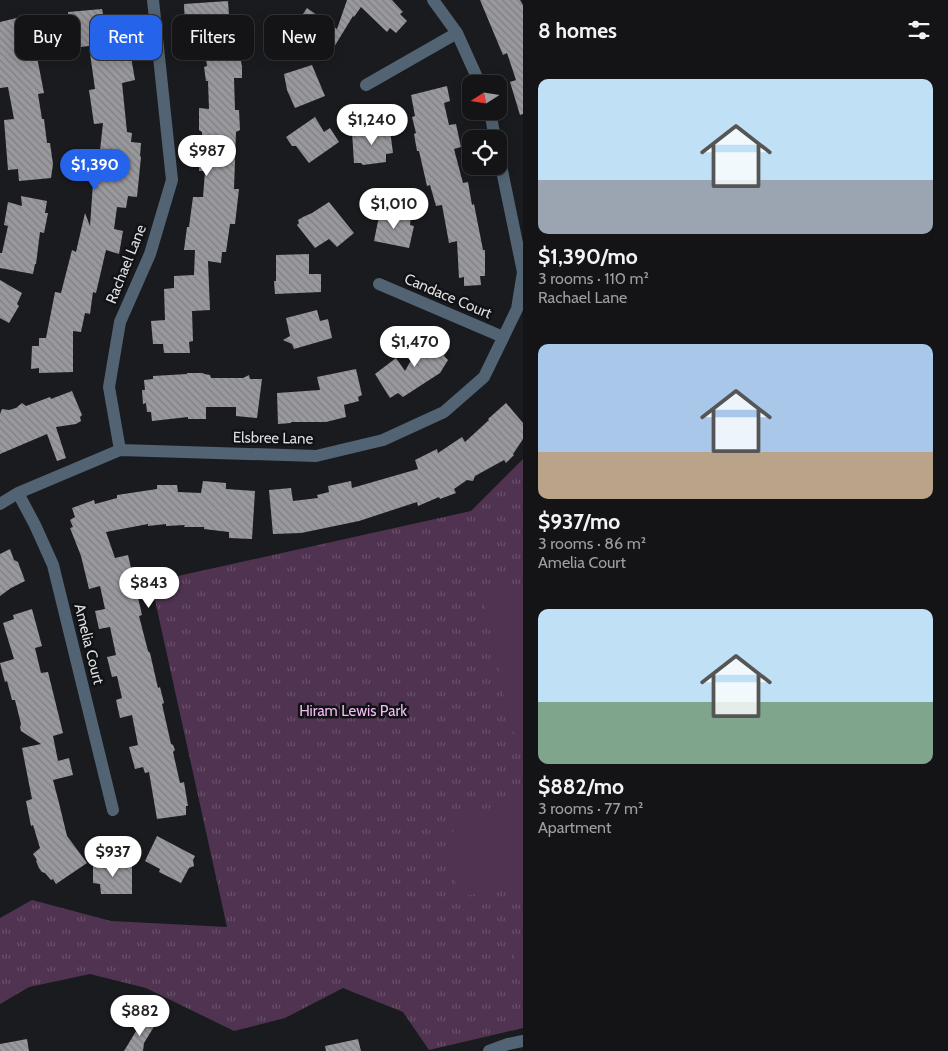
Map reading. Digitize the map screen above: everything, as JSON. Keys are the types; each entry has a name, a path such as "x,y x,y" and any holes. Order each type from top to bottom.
{"street":[{"name":"Rachael Lane","path":"120,450 109,387 120,322 150,254 172,180 154,0"},
{"path":"434,0 458,33 476,75"},
{"path":"366,85 458,33"},
{"name":"Elsbree Lane","path":"0,504 18,493 120,450 316,456 383,440 444,412 484,377 517,309 523,272 503,175"},
{"name":"Candace Court","path":"379,284 503,337"},
{"name":"Amelia Court","path":"18,493 53,566 113,810"},
{"path":"489,1051 523,1041"}],"green space":[{"name":"Hiram Lewis Park","path":"523,459 523,1028 429,1050 403,1012 343,988 285,1018 234,1031 146,988 90,974 29,987 0,1004 0,918 32,900 111,921 227,927 151,582 471,511"},
{"path":"523,587 523,735 519,736 512,731 484,601 489,594"},
{"path":"523,803 523,884 460,897 450,846 450,839 454,830 461,822 480,812 491,808"},
{"path":"523,941 523,997 514,955 518,946"}],"building":[{"path":"347,0 392,0 403,12 400,14 407,21 396,33 390,28 387,32 361,7 353,16 334,47 334,27 337,29"},
{"path":"480,0 520,0 523,5 523,114 520,115 510,82 516,80 507,53 503,55"},
{"path":"228,1 229,15 184,15 184,4"},
{"path":"307,8 317,15 302,15"},
{"path":"102,9 103,15 90,15 90,53 89,46 80,47 80,15 68,15 68,12"},
{"path":"15,18 15,60 38,60 44,93 38,94 53,164 51,178 19,181 18,169 8,170 4,120 14,119 8,87 0,88 0,22"},
{"path":"91,60 132,60 135,80 122,83 127,132 132,133 131,142 141,143 137,197 128,196 126,208 117,207 114,229 123,231 119,254 106,250 96,293 93,292 90,314 85,313 81,332 73,331 73,372 39,373 39,368 31,369 32,346 39,346 39,338 46,338 55,292 61,293 72,250 76,252 85,213 90,226 94,169 98,169 103,123 94,124 89,90 95,89"},
{"path":"206,60 241,60 242,78 234,78 235,110 239,110 240,130 236,132 234,189 239,189 235,224 230,224 226,252 222,252 221,263 208,261 210,310 192,311 193,341 189,342 190,353 164,353 163,344 153,344 151,321 165,320 164,289 174,288 174,276 194,275 195,250 184,250 193,197 203,197 205,171 199,171 199,157 202,157 202,132 199,130 199,108 209,109 208,81 206,81 204,67 207,66"},
{"path":"312,65 325,96 295,108 287,90 284,74"},
{"path":"447,86 450,101 444,103 449,125 456,124 461,147 454,149 463,183 468,182 483,250 485,250 485,276 480,276 481,285 464,286 464,277 459,278 457,241 449,243 442,205 436,206 430,185 427,186 414,134 416,133 412,117 415,116 411,95"},
{"path":"315,117 324,132 330,128 339,142 309,163 296,146 292,146 286,137"},
{"path":"390,130 393,153 386,154 386,162 363,165 361,163 354,163 352,132"},
{"path":"21,196 47,201 45,213 48,213 44,233 40,232 33,274 0,268 0,253 2,253 8,226 4,225 8,202 22,206"},
{"path":"329,202 354,233 337,247 329,239 315,248 297,225 299,223 298,220"},
{"path":"380,211 411,217 410,225 414,226 409,248 374,241"},
{"path":"309,254 309,274 321,274 321,292 275,294 276,255"},
{"path":"0,280 22,293 17,304 19,306 9,323 0,318"},
{"path":"317,310 320,321 328,319 332,338 294,349 292,344 283,340 290,336 286,318"},
{"path":"426,333 450,347 444,356 448,360 440,373 403,397 398,393 390,398 375,374 396,358 405,371"},
{"path":"356,369 362,395 358,397 359,401 344,405 346,417 326,422 278,424 277,393 320,390 317,377"},
{"path":"203,373 210,375 211,378 243,378 249,375 250,379 262,379 257,418 236,416 236,407 206,407 206,419 188,419 188,417 152,421 151,412 147,412 146,403 143,404 142,390 145,390 144,380 153,379 153,376"},
{"path":"72,391 82,415 80,417 81,421 76,424 56,427 66,458 57,461 47,434 0,454 0,414 2,409 16,408 22,403 26,406"},
{"path":"506,403 523,423 523,439 514,455 506,463 504,460 475,476 473,481 467,480 454,489 456,493 440,499 439,497 418,506 417,502 359,521 301,533 273,534 269,490 291,488 293,501 318,498 317,495 329,492 328,486 351,481 352,488 418,469 415,460 437,449 438,453 462,437 465,442"},
{"path":"203,481 226,483 226,489 255,491 252,539 229,538 229,532 204,529 204,527 166,526 166,524 148,526 148,524 106,532 115,558 128,555 142,615 139,616 158,688 160,687 164,703 162,704 171,744 175,750 173,752 180,783 184,782 188,806 186,806 186,815 157,819 149,772 145,773 143,767 135,769 129,747 138,745 132,715 120,718 116,700 122,698 117,676 112,677 107,657 116,655 110,627 99,629 95,611 105,609 100,586 89,589 81,556 70,528 73,527 70,520 75,517 72,508 94,500 95,504 117,498 117,495 157,489 157,485 177,485 178,492 201,493"},
{"path":"10,549 14,560 18,562 25,581 0,596 0,554"},
{"path":"32,609 42,646 35,648 41,673 48,672 63,733 53,736 58,761 69,758 73,775 53,780 67,836 87,863 56,884 53,879 51,880 42,872 33,854 40,848 33,825 31,826 26,801 32,799 22,748 41,744 21,731 15,700 12,700 0,663 14,659 3,623 14,619 13,615"},
{"path":"157,836 195,856 193,860 194,866 189,868 181,883 159,872 160,869 145,861"},
{"path":"93,862 132,863 132,894 101,894 100,884 93,883"},
{"path":"144,1018 155,1025 144,1043 143,1051 124,1051"},
{"path":"27,1039 29,1051 0,1051 0,1044"},
{"path":"358,1039 361,1051 326,1051 325,1046"}]}
